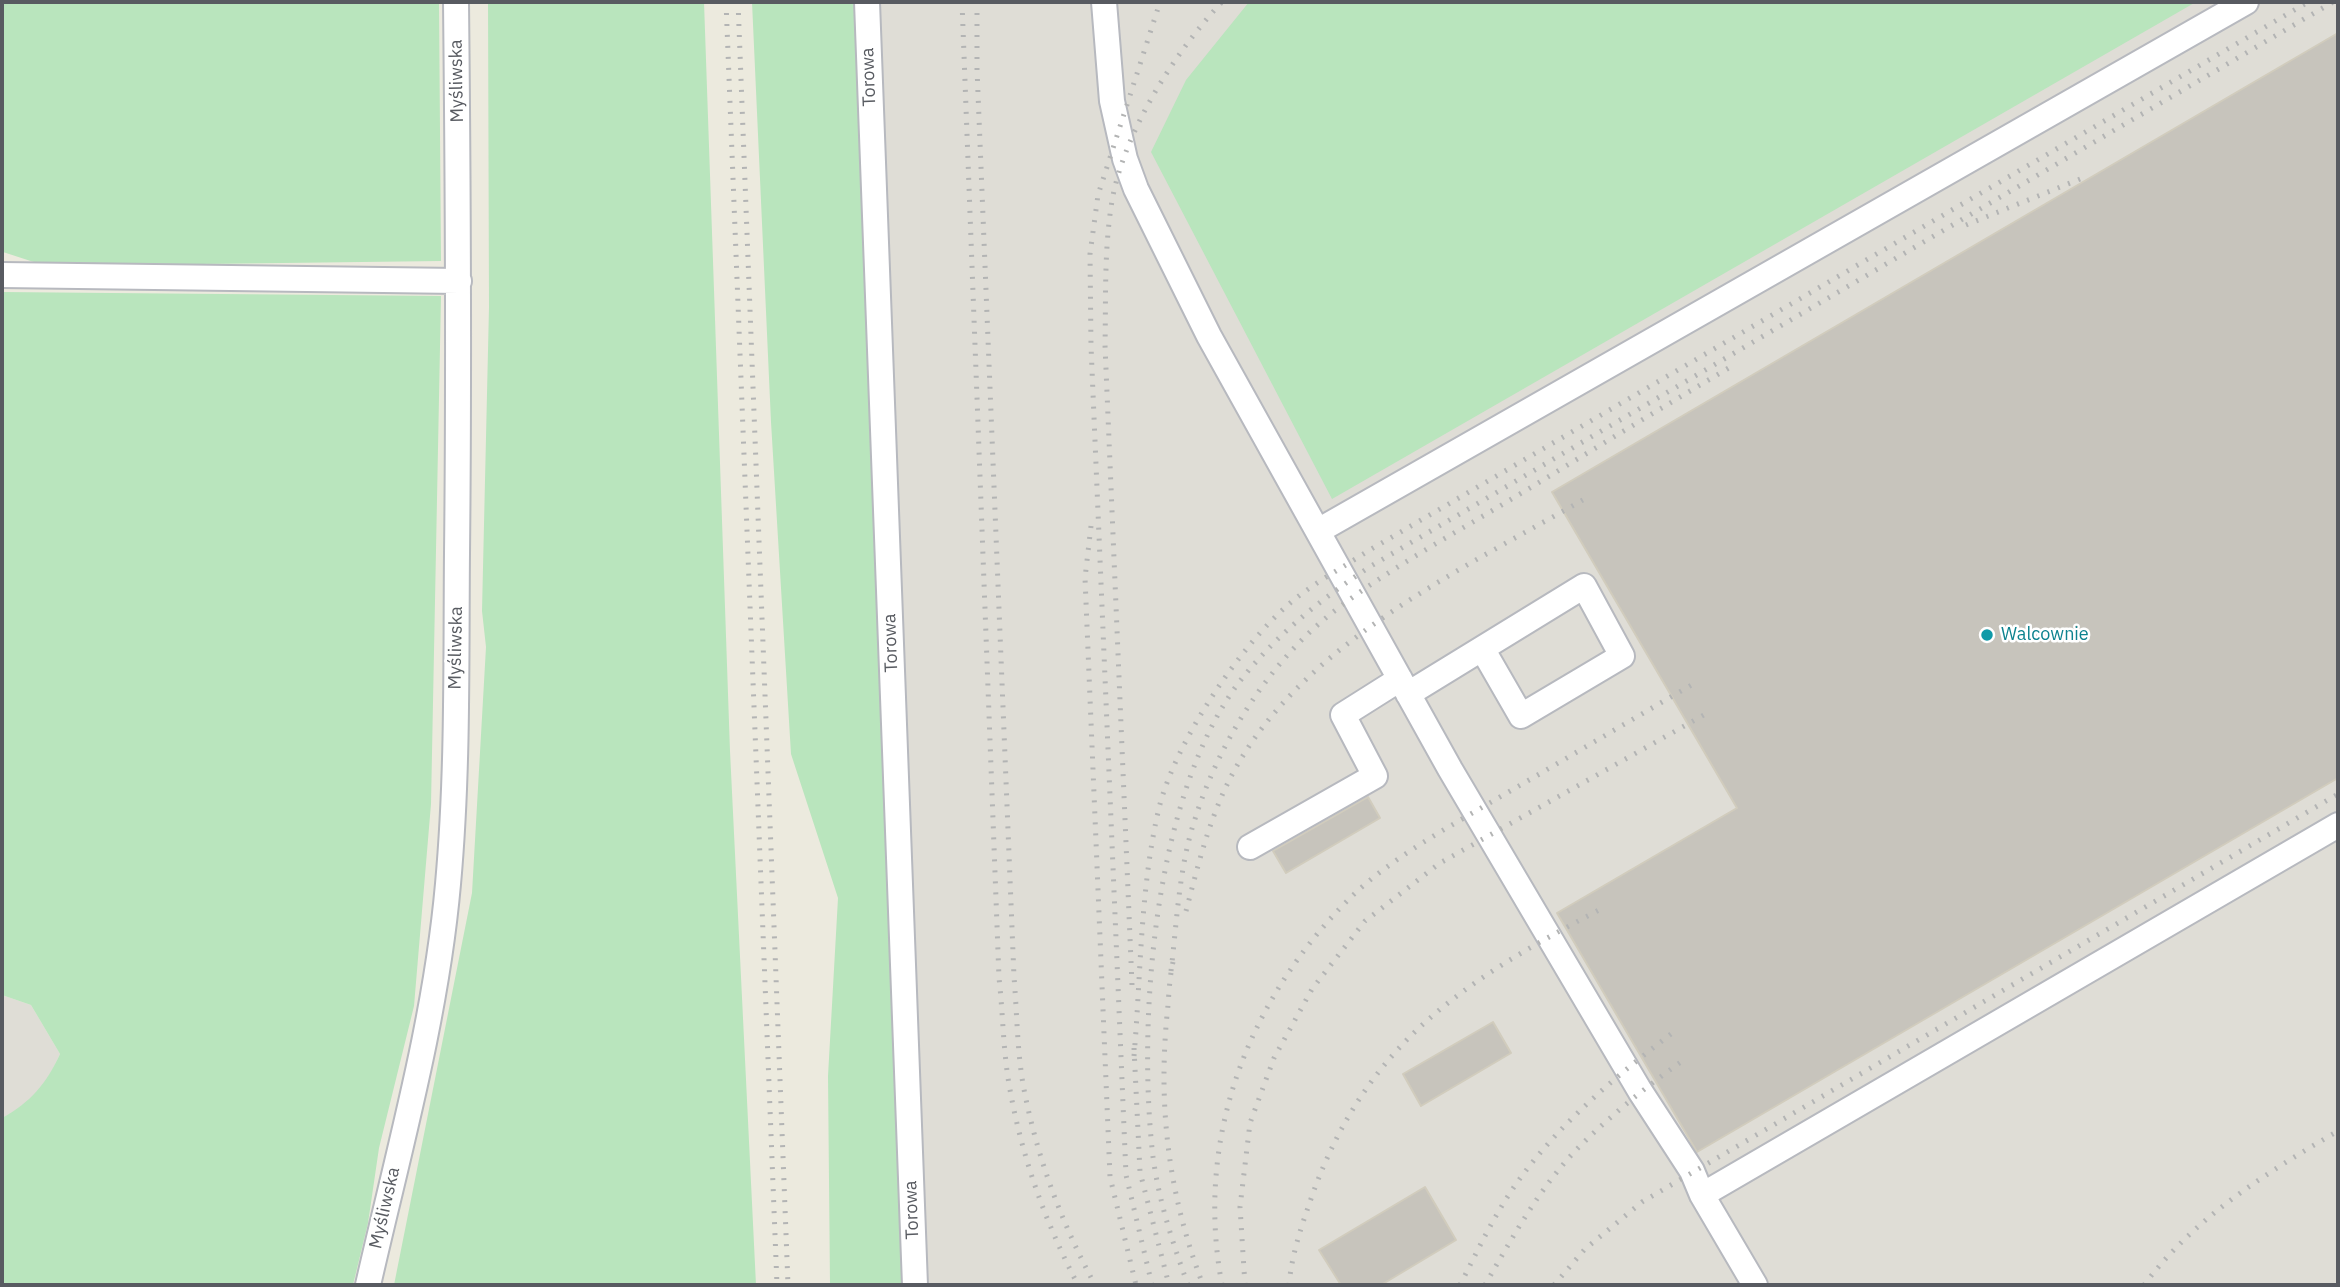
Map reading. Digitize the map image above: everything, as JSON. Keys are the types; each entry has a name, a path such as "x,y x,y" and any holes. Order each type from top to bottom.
{"street":[{"name":"Myśliwska","path":"368,1285 415,1079 437,967 448,886 455,778 459,281 456,2"},
{"name":"Torowa","path":"867,2 915,1285"},
{"path":"1104,2 1112,101 1125,159 1136,189 1209,336 1404,687 1640,1091 1692,1171 1702,1195 1754,1284"},
{"path":"1318,531 2246,2"},
{"path":"2,275 459,281"},
{"path":"1250,847 1375,776 1343,715 1404,687 1584,586 1622,656 1521,716 1486,657"},
{"path":"1702,1195 2338,825"}],"shaded area":[{"path":"877,2 2338,2 2338,1285 926,1285"},
{"path":"2,995 31,1005 60,1054 47,1081 25,1106 2,1118"}],"green space":[{"path":"2,2 439,2 441,261 46,266 3,252"},
{"path":"488,2 704,2 730,751 756,1285 394,1285 472,893 486,647 482,611 489,307"},
{"path":"752,2 854,2 904,1285 830,1285 828,1076 838,898 791,754 771,422"},
{"path":"1249,2 2196,2 1332,499 1151,152 1186,80"},
{"path":"2,292 441,296 431,804 414,1006 379,1148 368,1223 353,1285 2,1285 2,1118 37,1091 60,1054 31,1005 2,995"}],"building":[{"name":"Walcownie","path":"2338,33 2338,778 1697,1152 1557,913 1737,808 1552,492"},
{"path":"1368,797 1380,818 1286,873 1273,851"},
{"path":"1493,1022 1511,1053 1421,1106 1403,1074"},
{"path":"1425,1187 1456,1240 1381,1285 1341,1285 1319,1250"}],"railway":[{"path":"726,2 777,1285"},
{"path":"738,2 788,1285"},
{"path":"962,2 999,978 1004,1044 1014,1110 1027,1162 1055,1237 1078,1285"},
{"path":"977,2 977,69 1019,1057 1028,1110 1051,1188 1095,1285"},
{"path":"1152,1285 1126,1175 1091,346 1090,254 1098,195 1160,2"},
{"path":"1132,985 1105,345 1108,237 1118,175 1139,121 1169,69 1222,2"},
{"path":"1134,1056 1148,869 1159,808 1167,782 1194,726 1230,670 1270,622 1289,604 1368,551 2308,2"},
{"path":"1188,1285 1167,1222 1153,1157 1148,1041 1158,910 1170,845 1188,784 1211,728 1240,681 1254,664 1301,618 1371,566 2333,2"},
{"path":"1966,225 2085,177"},
{"path":"1171,971 1185,856 1205,791 1247,709 1284,659 1327,617 1391,571 1732,366"},
{"path":"1186,911 1212,822 1234,771 1265,725 1302,683 1345,646 1392,612 1491,551 1588,497"},
{"path":"1091,526 1085,578 1110,1177 1136,1285"},
{"path":"1222,1285 1215,1232 1216,1179 1223,1128 1236,1079 1255,1031 1280,986 1310,943 1362,887 1418,846 1695,683"},
{"path":"1245,1285 1240,1207 1250,1123 1274,1058 1312,989 1365,921 1440,863 1711,711"},
{"path":"1554,1285 1585,1249 1642,1202 2338,794"},
{"path":"1289,1285 1301,1227 1336,1140 1362,1095 1392,1056 1426,1022 1464,991 1505,963 1599,910"},
{"path":"1173,962 1165,1050 1165,1119 1174,1186 1191,1252 1203,1285"},
{"path":"1460,1285 1500,1209 1535,1159 1600,1092 1671,1034"},
{"path":"1134,1048 1140,1172 1169,1285"},
{"path":"1485,1285 1527,1214 1564,1163 1616,1112 1685,1059"},
{"path":"2144,1285 2164,1261 2209,1217 2258,1180 2338,1131"}],"place":[{"name":"Walcownie","path":"1987,635"}]}
